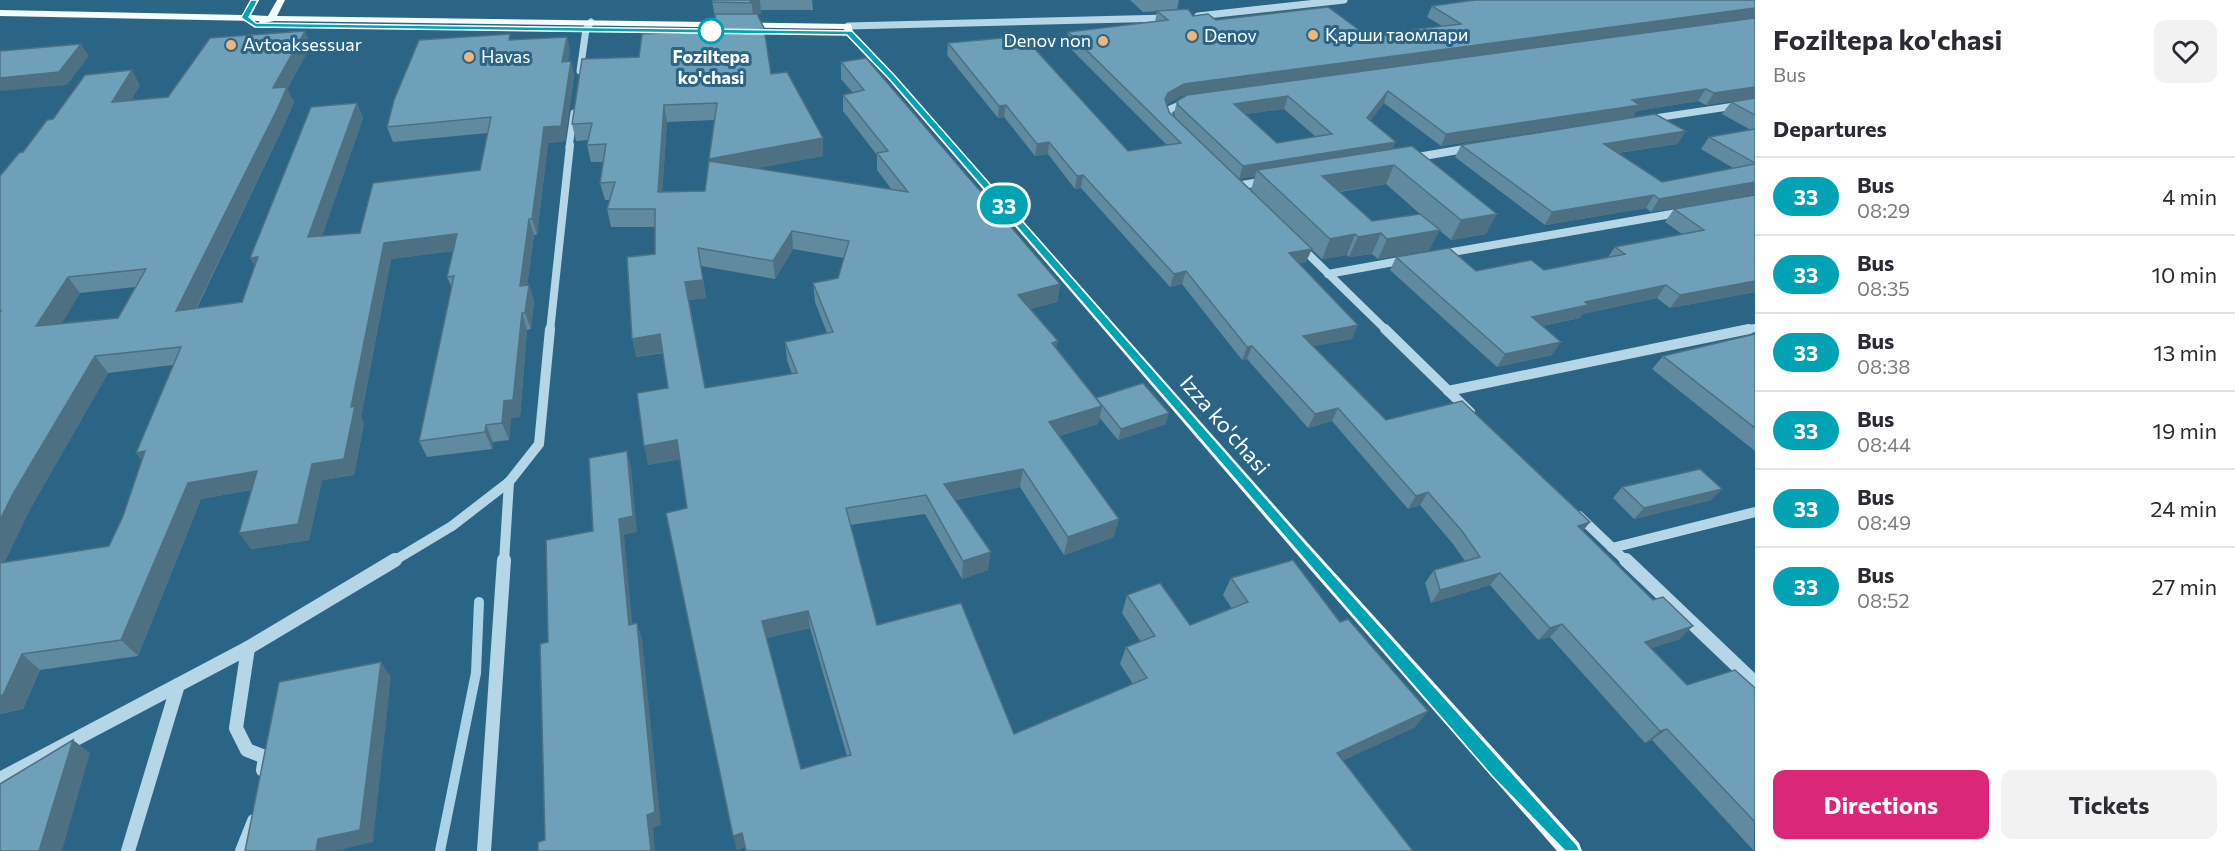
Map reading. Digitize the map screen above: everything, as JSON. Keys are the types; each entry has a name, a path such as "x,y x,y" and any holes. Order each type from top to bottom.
{"main road":[{"path":"245,18 255,0"},
{"path":"255,25 272,19 280,0"},
{"path":"0,13 589,26"},
{"path":"245,18 255,25"},
{"path":"0,19 255,25 849,29"},
{"name":"Izza ko'chasi","path":"849,29 1300,546 1571,851"}],"street":[{"path":"1193,16 1248,12 1344,0"},
{"path":"849,29 1182,17"},
{"path":"849,29 1095,28 1171,19"},
{"path":"579,83 589,26"},
{"path":"1178,129 1170,120 1168,110 1182,102 1194,100"},
{"path":"1638,121 1755,104"},
{"path":"0,779 248,648 452,526 509,482 539,444 563,195 576,105"},
{"path":"1402,159 1485,146"},
{"path":"1228,177 1251,199"},
{"path":"1236,186 1272,180"},
{"path":"1432,256 1697,210"},
{"path":"1289,236 1483,424"},
{"path":"1328,274 1421,258"},
{"path":"1448,391 1755,328"},
{"path":"484,851 509,482"},
{"path":"1569,506 1755,683"},
{"path":"1612,548 1755,512"},
{"path":"248,648 236,728 247,750 265,757 259,789"},
{"path":"128,851 178,685"},
{"path":"242,851 255,811"}],"building":[{"path":"712,0 752,0 750,1 752,3 713,2"},
{"path":"1475,0 1755,0 1755,8 1184,84 1168,93 1165,99 1169,112 1312,249 1289,253 1358,325 1303,336 1386,420 1462,401 1590,522 1578,526 1653,600 1663,597 1693,626 1645,642 1687,685 1735,670 1755,688 1755,822 1667,729 1660,731 1562,624 1550,628 1500,573 1440,590 1434,570 1480,557 1462,531 1428,492 1416,496 1338,408 1315,414 1252,346 1247,347 1186,271 1174,274 1083,175 1077,176 1049,142 1037,144 1006,105 999,106 948,43 1023,36 1128,151 1181,143 1068,32 1168,20 1157,11 1188,9 1193,16 1208,14 1216,20 1328,7 1366,35 1461,24 1432,6"},
{"path":"715,14 757,14 764,28 771,74 787,72 823,138 709,159 717,103 664,105 658,192 705,191 709,161 908,192 877,153 888,151 843,95 864,90 841,62 866,58 1060,284 1018,295 1058,341 1052,343 1102,406 1049,422 1119,519 1068,537 1023,469 944,484 991,552 963,561 926,495 846,508 877,625 961,603 1014,734 1147,678 1126,647 1155,636 1127,595 1160,583 1190,625 1248,602 1231,578 1293,560 1340,622 1348,619 1428,711 1337,753 1413,851 746,851 742,833 733,836 666,513 687,508 677,440 644,446 637,393 668,388 660,334 632,339 627,257 655,254 655,209 607,209 615,182 600,183 606,144 587,145 592,123 572,124 582,59 639,57 642,34 718,31","holes":["792,231 849,241 838,278 813,283 833,332 785,342 797,373 705,388 685,282 703,280 698,248 773,261","808,611 851,755 801,769 762,621"]},
{"path":"1755,18 1755,87 1714,93 1706,89 1632,100 1640,105 1446,134 1388,91 1367,118 1396,142 1243,166 1178,105 1177,101 1187,95","holes":["1288,96 1332,134 1277,143 1234,104"]},
{"path":"305,31 273,88 287,87 277,110 176,311 242,302 258,257 250,258 311,107 357,103 308,237 360,233 373,183 480,170 491,117 387,127 394,100 419,40 510,34 509,40 567,37 562,62 571,61 561,126 544,127 532,219 529,219 520,286 529,285 525,313 522,313 513,400 504,401 502,423 486,425 485,432 419,441 454,276 447,277 457,234 384,243 351,407 355,406 344,459 312,464 298,524 239,533 257,471 188,483 121,640 22,654 3,695 0,695 0,563 109,546 123,516 145,451 136,453 181,347 95,356 14,492 0,520 0,176 19,153 23,152 47,120 53,119 85,75 132,70 112,102 168,97 210,38","holes":["146,269 118,318 36,326 68,277"]},
{"path":"81,44 59,72 0,78 0,51"},
{"path":"1755,98 1755,115 1731,102"},
{"path":"1655,114 1686,131 1604,144 1662,182 1755,164 1755,182 1659,199 1654,195 1552,212 1461,145"},
{"path":"1755,129 1755,163 1709,137"},
{"path":"1412,146 1497,214 1461,220 1394,165 1322,176 1372,221 1420,214 1440,230 1387,239 1381,233 1358,237 1355,234 1330,239 1257,170"},
{"path":"1755,195 1755,281 1680,295 1666,285 1585,302 1588,305 1532,317 1561,342 1505,354 1396,257 1449,248 1476,271 1531,260 1544,270 1625,254 1615,247 1704,230 1674,209"},
{"path":"1755,334 1755,428 1663,356"},
{"path":"1143,383 1169,413 1121,429 1096,398"},
{"path":"627,451 633,516 619,519 629,625 637,623 655,812 647,815 651,851 538,851 538,842 545,840 540,644 548,642 546,540 593,531 589,458"},
{"path":"1700,469 1722,489 1644,508 1622,487"},
{"path":"381,662 360,830 318,839 316,851 245,851 279,682"},
{"path":"73,740 39,851 0,851 0,784"}],"waterway":[{"path":"440,851 476,673 479,602"}],"bus line":[{"name":"33","path":"255,0 245,18 255,25 849,33 892,78 1069,278 1300,546 1571,851"}],"place":[{"name":"Foziltepa ko'chasi","path":"711,31"},
{"name":"Қарши таомлари","path":"1313,35"},
{"name":"Denov","path":"1192,36"},
{"name":"Denov non","path":"1103,41"},
{"name":"Avtoaksessuar","path":"231,45"},
{"name":"Havas","path":"469,57"}]}
